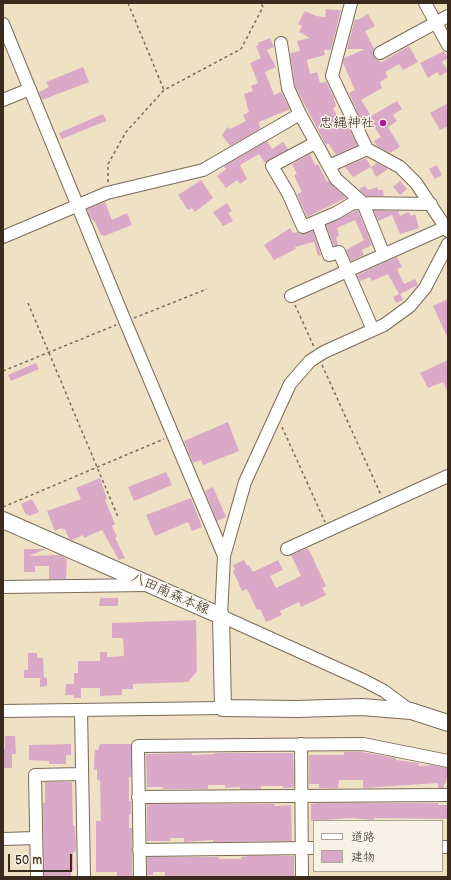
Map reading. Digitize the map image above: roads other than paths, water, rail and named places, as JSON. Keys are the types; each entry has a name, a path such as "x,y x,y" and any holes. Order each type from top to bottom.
{"main road":[{"name":"八田南森本線","path":"3,520 221,616 223,708"},
{"path":"223,708 296,709 362,707 411,711 448,723"}],"street":[{"path":"291,296 447,229 416,183 400,167 367,149 332,76 350,3"},
{"path":"425,3 448,44"},
{"path":"380,53 448,16"},
{"path":"3,24 125,321 224,556"},
{"path":"281,43 288,88 300,114 336,179 363,203 384,255"},
{"path":"3,100 30,89"},
{"path":"3,237 107,193 202,170 300,114"},
{"path":"315,143 272,166 288,193 303,227 353,203 431,204"},
{"path":"329,166 367,149"},
{"path":"318,221 329,255 339,252 373,330"},
{"path":"411,711 384,691 365,681 221,616 224,556 245,482 273,418 290,384 310,361 384,325 410,306 425,288 448,244"},
{"path":"287,549 328,529 448,476"},
{"path":"3,587 150,585"},
{"path":"3,711 223,708"},
{"path":"81,710 84,877"},
{"path":"301,744 302,796 308,848 302,877"},
{"path":"140,877 138,746 364,744 448,761"},
{"path":"37,877 35,775 82,774"},
{"path":"138,797 448,795"},
{"path":"3,839 36,838"},
{"path":"140,850 308,848"}],"place":[{"name":"忠縄神社","path":"383,123"}]}
